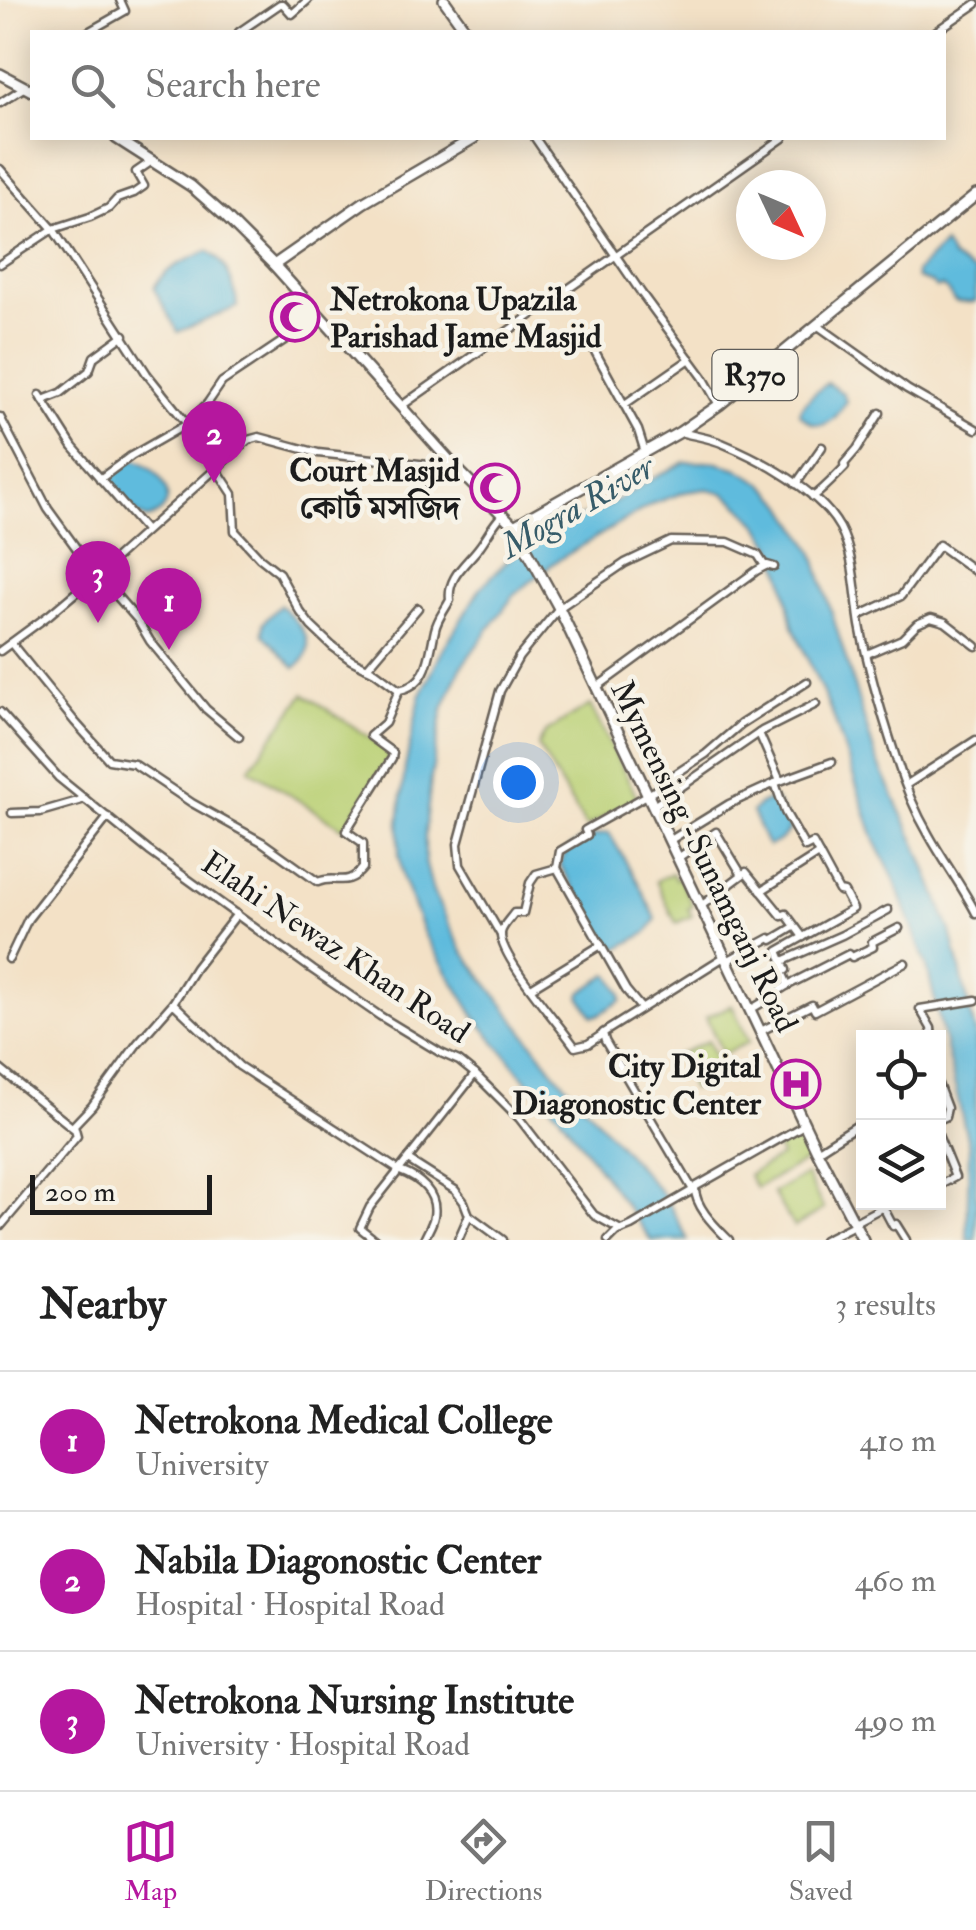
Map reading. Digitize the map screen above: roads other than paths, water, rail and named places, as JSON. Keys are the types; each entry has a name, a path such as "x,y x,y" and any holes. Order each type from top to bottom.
{"main road":[{"path":"444,0 466,30"},
{"path":"0,74 28,89"},
{"name":"Mymensing -Sunamganj Road","path":"119,140 190,186 225,216 514,526 558,605 863,1240"},
{"path":"274,265 363,203 471,140"},
{"name":"R370","path":"514,526 680,432 719,405 976,195"}],"street":[{"path":"92,30 125,11 120,0"},
{"path":"242,30 280,4 292,14 308,0"},
{"path":"937,30 976,4"},
{"path":"0,103 28,89"},
{"path":"535,140 719,405"},
{"path":"400,406 780,140"},
{"path":"0,264 53,229 90,217 109,208 117,199 141,190 144,185 136,172 152,161"},
{"path":"0,169 53,229 147,374 187,424 233,494 235,531 279,573 311,626 332,646 399,690"},
{"path":"100,479 187,424 222,382 298,330 310,330 321,319"},
{"path":"817,324 908,388 976,429"},
{"path":"124,335 94,357 90,371 61,393 42,397 73,448 145,530"},
{"path":"592,346 638,430 645,452"},
{"path":"624,404 690,360"},
{"path":"813,497 845,467 880,413"},
{"path":"0,417 48,509 85,560 137,618 150,641 206,709 239,737"},
{"path":"680,432 720,442 754,459 813,497 840,527 867,654 895,757 928,835 976,914"},
{"path":"5,647 99,573 248,440 259,437 318,453 457,468"},
{"path":"796,484 822,447"},
{"path":"0,639 110,760 134,764 192,803 262,842 318,882 342,882 362,870 364,846 346,831 393,753 370,736 385,722 399,690 425,673 435,626 450,600 451,581 503,514"},
{"path":"765,566 758,556 728,542 670,541 625,563 558,605 519,657 500,691 458,844 460,865 509,954 575,1047 588,1044 605,1030 726,959 794,927"},
{"path":"859,616 901,596 939,545 976,572"},
{"path":"597,687 765,566 774,567"},
{"path":"367,668 418,608"},
{"path":"867,654 902,639 931,618 945,622 975,643"},
{"path":"641,1008 626,990 556,868 560,851 587,835 585,830 672,780 741,724 807,682"},
{"path":"655,805 759,733 816,704"},
{"name":"Elahi Newaz Khan Road","path":"0,712 60,778 149,850 380,1016 476,1074 518,1118 594,1215 621,1230"},
{"path":"759,733 785,812 805,847 813,843 853,909 778,951 788,985"},
{"path":"905,785 976,740"},
{"path":"669,841 712,813 777,782 832,762"},
{"path":"12,814 40,812 86,798"},
{"path":"9,960 16,940 48,890 108,817"},
{"path":"678,858 716,832 742,875"},
{"path":"761,891 819,854"},
{"path":"501,935 514,913 524,913 536,874 556,868"},
{"path":"701,906 746,872 804,937"},
{"path":"783,961 888,910"},
{"path":"73,1128 173,1004 194,968 237,914"},
{"path":"751,1010 775,992 850,954 852,957 873,947 872,942 899,928"},
{"path":"531,988 601,944"},
{"path":"762,1032 812,1005 815,1011 904,963"},
{"path":"931,1030 920,1009 976,1000"},
{"path":"173,1004 239,1066 400,1172 418,1178 434,1203 434,1216 424,1240"},
{"path":"604,1034 689,1192 728,1240"},
{"path":"0,1069 73,1128 77,1136 0,1227"},
{"path":"376,1240 360,1231 370,1207 476,1074"},
{"path":"608,1240 806,1124"},
{"path":"818,1151 856,1125"},
{"path":"946,1155 955,1178 946,1182"},
{"path":"408,1160 455,1190 470,1214 504,1240"},
{"path":"824,1240 887,1207 893,1226 896,1224 906,1240"},
{"path":"458,1240 470,1214"}],"water":[{"path":"944,244 952,258 976,273 974,302 955,301 941,286 936,288 917,278 916,272"},
{"path":"208,251 229,275 237,307 178,332 154,289 169,270"},
{"path":"827,383 843,393 846,401 831,421 813,424 799,413 807,400"},
{"path":"133,459 152,470 165,487 165,506 147,519 123,502 108,478"},
{"path":"685,462 714,462 736,468 764,484 784,504 813,551 876,758 951,932 976,1036 976,1240 967,1240 969,1147 946,1048 946,1030 942,1030 927,967 895,881 875,841 834,718 793,626 774,549 759,525 723,493 707,489 685,492 652,504 555,562 514,595 461,667 443,709 425,834 425,861 433,892 462,950 552,1069 666,1198 688,1240 651,1240 559,1114 476,1018 425,936 403,879 399,822 405,768 420,697 443,649 481,587 509,559 562,524 604,508"},
{"path":"280,605 300,627 308,643 304,660 295,668 263,634 263,623"},
{"path":"769,800 776,801 790,829 769,846 752,812"},
{"path":"609,833 656,919 648,932 617,949 608,944 560,865 572,846"},
{"path":"608,974 622,1000 593,1016 581,993"}],"place":[{"name":"Netrokona Upazila Parishad Jame Masjid","path":"295,317"},
{"name":"Nabila Diagonostic Center","path":"214,483"},
{"name":"Court Masjid কোর্ট মসজিদ","path":"495,488"},
{"name":"Netrokona Nursing Institute","path":"98,623"},
{"name":"Netrokona Medical College","path":"169,650"},
{"name":"City Digital Diagonostic Center","path":"796,1084"}],"water label":[{"name":"Mogra River","path":"577,506"}]}
